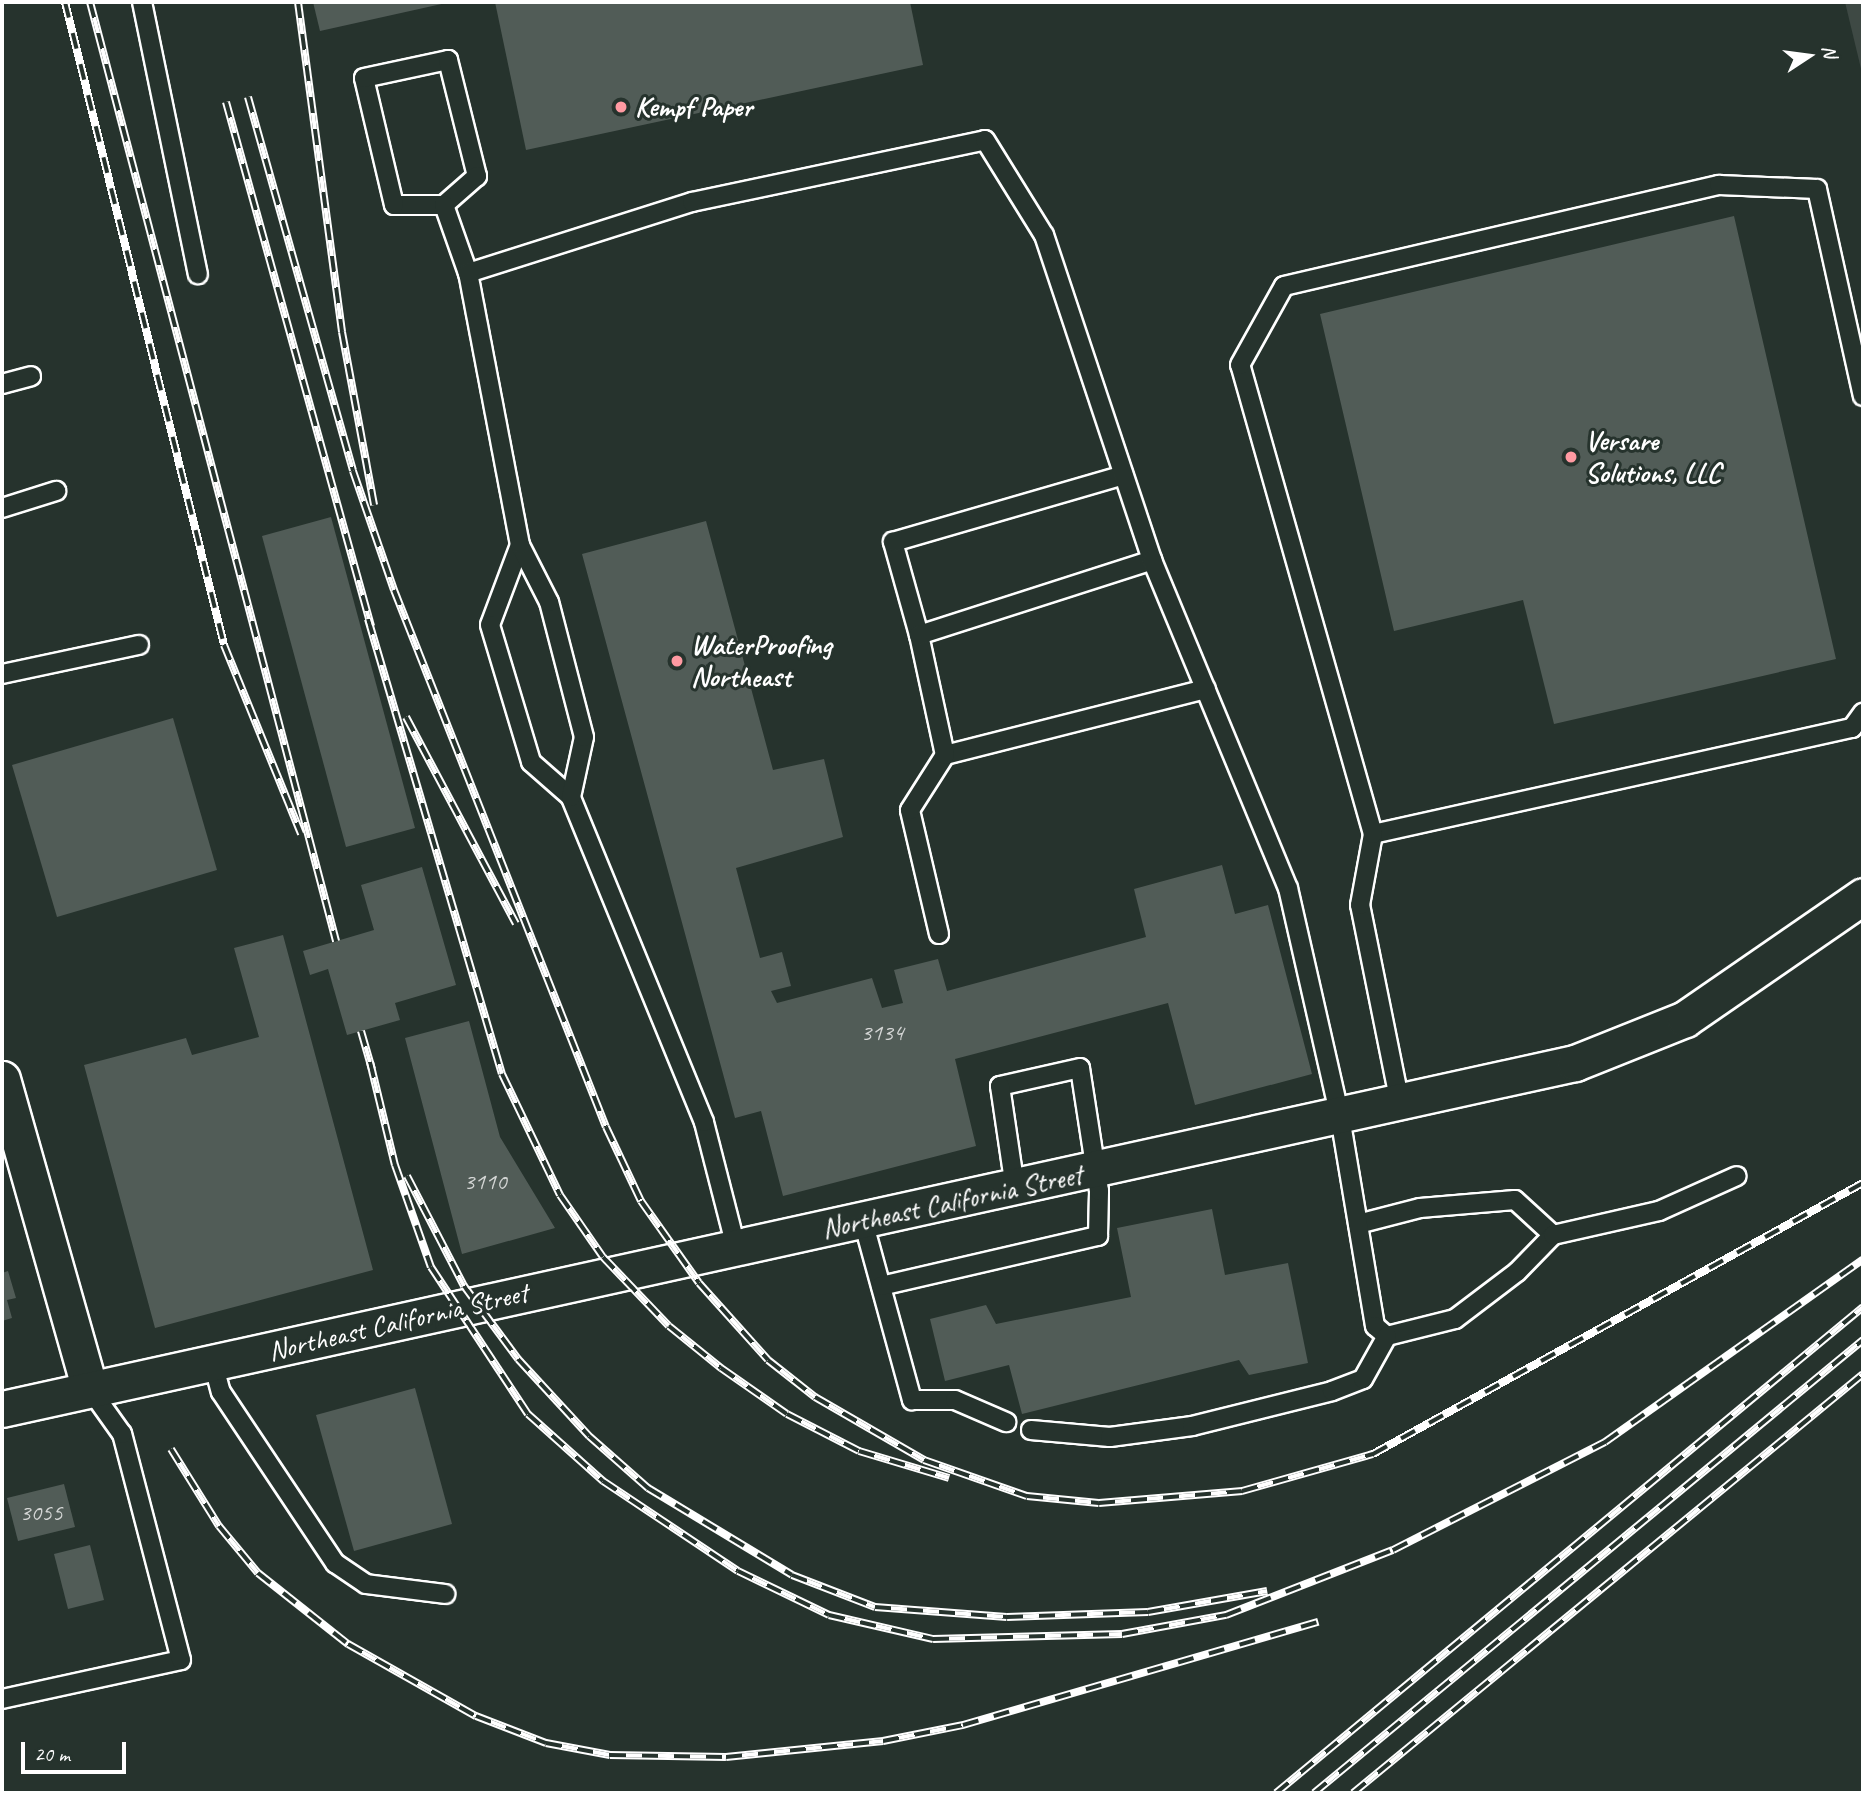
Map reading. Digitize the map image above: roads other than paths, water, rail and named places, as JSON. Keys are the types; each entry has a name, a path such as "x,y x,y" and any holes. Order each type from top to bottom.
{"street":[{"name":"Northeast California Street","path":"2,1409 1340,1117 1631,1044 1685,1019 1863,896"},
{"path":"2,1079 90,1389"}],"lane":[{"path":"142,2 198,274"},
{"path":"448,60 477,176 444,205 394,205 364,78 448,60"},
{"path":"468,273 692,202 985,140 1044,235 1152,560 1288,888 1340,1117 1376,1326 1387,1336"},
{"path":"1400,1103 1360,905 1373,834 1240,365 1284,286 1719,185 1817,189 1863,396"},
{"path":"444,205 468,273 520,545 549,602 584,737 571,797"},
{"path":"2,384 31,376"},
{"path":"945,755 919,635 893,542 1123,475"},
{"path":"2,508 56,491"},
{"path":"520,545 490,625 531,762 571,797 704,1122 736,1247"},
{"path":"919,635 1152,560"},
{"path":"2,674 139,645"},
{"path":"939,934 910,810 945,755 1206,689"},
{"path":"1373,834 1852,728 1863,713"},
{"path":"881,1286 1098,1236 1096,1171 1080,1068 1000,1086 1015,1188"},
{"path":"1031,1430 1110,1437 1192,1426 1332,1391 1363,1379 1387,1336 1455,1319 1517,1272 1553,1235 1659,1211 1737,1176"},
{"path":"1358,1224 1420,1208 1515,1200 1553,1235"},
{"path":"863,1221 912,1400 955,1400 1006,1422"},
{"path":"213,1363 221,1392 335,1563 366,1584 445,1594"},
{"path":"2,1699 181,1660 122,1434 90,1389"}],"railway":[{"path":"65,2 224,645 301,834"},
{"path":"90,2 336,941"},
{"path":"298,2 342,332 374,505"},
{"path":"248,97 353,471 394,590 606,1127 641,1201 699,1283 768,1360 815,1397 924,1460 1027,1496 1099,1503 1242,1491 1373,1454 1863,1183"},
{"path":"226,102 371,626"},
{"path":"368,619 502,1074 560,1195 603,1257 669,1326 721,1368 787,1414 859,1451 949,1478"},
{"path":"406,717 516,924"},
{"path":"361,1031 372,1069"},
{"path":"370,1062 395,1165 431,1267 528,1414 603,1481 738,1571 829,1615 933,1639 1122,1634 1226,1615 1393,1550 1605,1442 1863,1259"},
{"path":"407,1176 464,1286 518,1359 589,1436 648,1488 792,1575 875,1607 1007,1617 1148,1612 1267,1591"},
{"path":"1276,1793 1863,1307"},
{"path":"1314,1793 1863,1340"},
{"path":"1353,1793 1863,1374"},
{"path":"171,1449 219,1526 258,1573 348,1644 476,1716 546,1743 610,1755 726,1757 883,1741 963,1725 1318,1622"}],"place":[{"name":"Kempf Paper","path":"621,107"},
{"name":"Versare Solutions, LLC","path":"1571,457"},
{"name":"WaterProofing Northeast","path":"677,661"}]}
